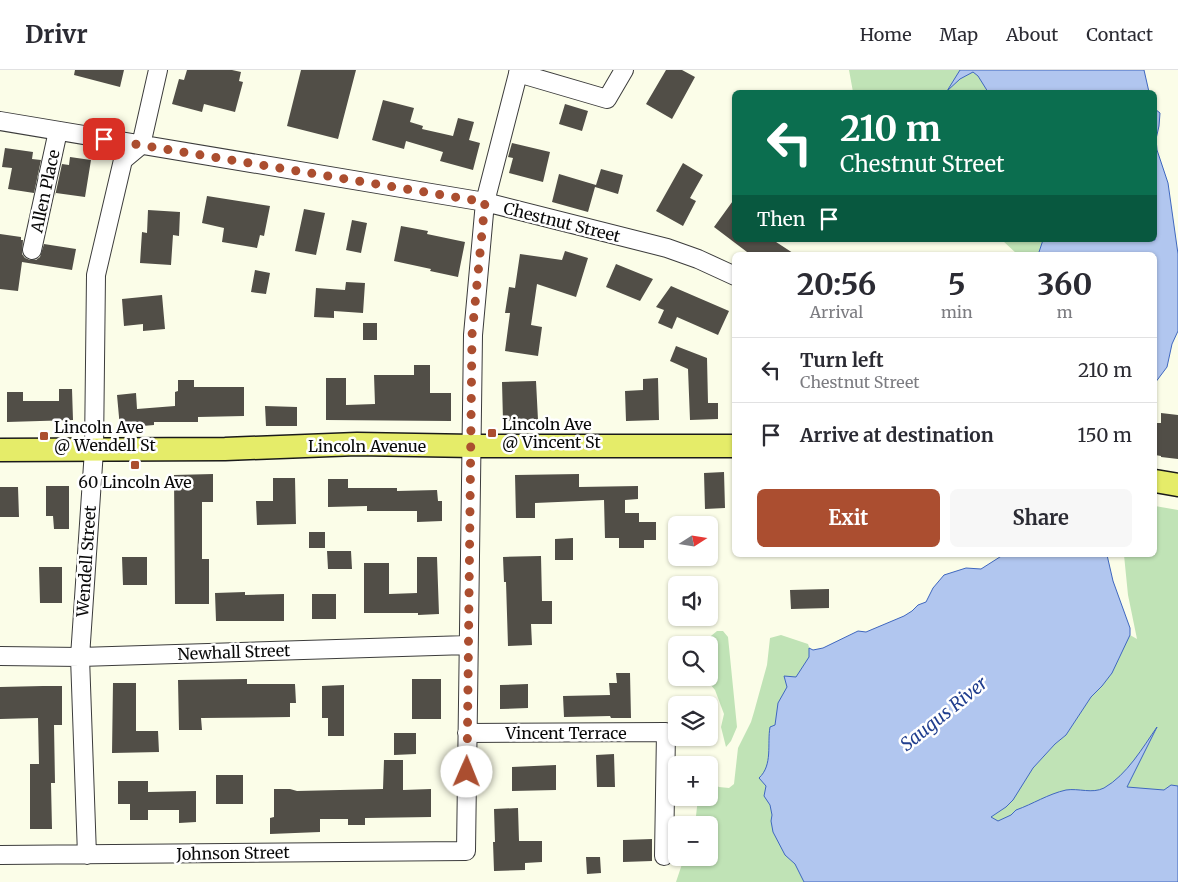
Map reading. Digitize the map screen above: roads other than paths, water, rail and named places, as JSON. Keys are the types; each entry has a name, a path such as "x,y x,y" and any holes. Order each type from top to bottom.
{"main road":[{"name":"Lincoln Avenue","path":"0,450 225,449 357,444 732,446"},
{"path":"1157,481 1178,484"}],"street":[{"path":"141,145 158,70"},
{"path":"467,733 472,335 485,202 519,72 607,99 624,70"},
{"name":"Chestnut Street","path":"0,121 485,202 667,248 698,259 732,275"},
{"name":"Allen Place","path":"32,250 58,131"},
{"name":"Wendell Street","path":"87,855 80,657 94,450 96,275 123,160 141,145"},
{"name":"Newhall Street","path":"0,656 80,657 468,645"},
{"name":"Vincent Terrace","path":"467,733 666,732 664,856"},
{"name":"Johnson Street","path":"0,855 466,851 467,733"}],"water":[{"path":"960,70 1144,70 1149,90 987,90 978,76 973,72 960,79 948,90"},
{"path":"1157,111 1160,113 1157,135"},
{"path":"1157,150 1168,183 1178,254 1178,331 1172,344 1167,367 1157,380 1157,252 1039,252 1042,242 1157,242"},
{"name":"Saugus River","path":"1000,557 1107,557 1113,581 1130,628 1130,635 1112,673 1091,697 1066,735 1033,768 1013,800 991,817 998,821 1011,815 1016,810 1066,790 1095,791 1104,788 1127,768 1157,727 1127,787 1164,790 1171,785 1178,786 1178,882 804,882 795,864 785,855 773,832 770,805 764,796 766,786 759,778 768,761 770,727 775,725 778,703 787,687 784,676 796,677 809,657 809,648 813,650 823,648 858,631 866,632 904,616 918,605 926,602 933,588 944,575 966,568 981,569"}],"place":[{"name":"Lincoln Ave @ Vincent St","path":"492,433"},
{"name":"Lincoln Ave @ Wendell St","path":"44,436"},
{"name":"60 Lincoln Ave","path":"135,465"}]}
